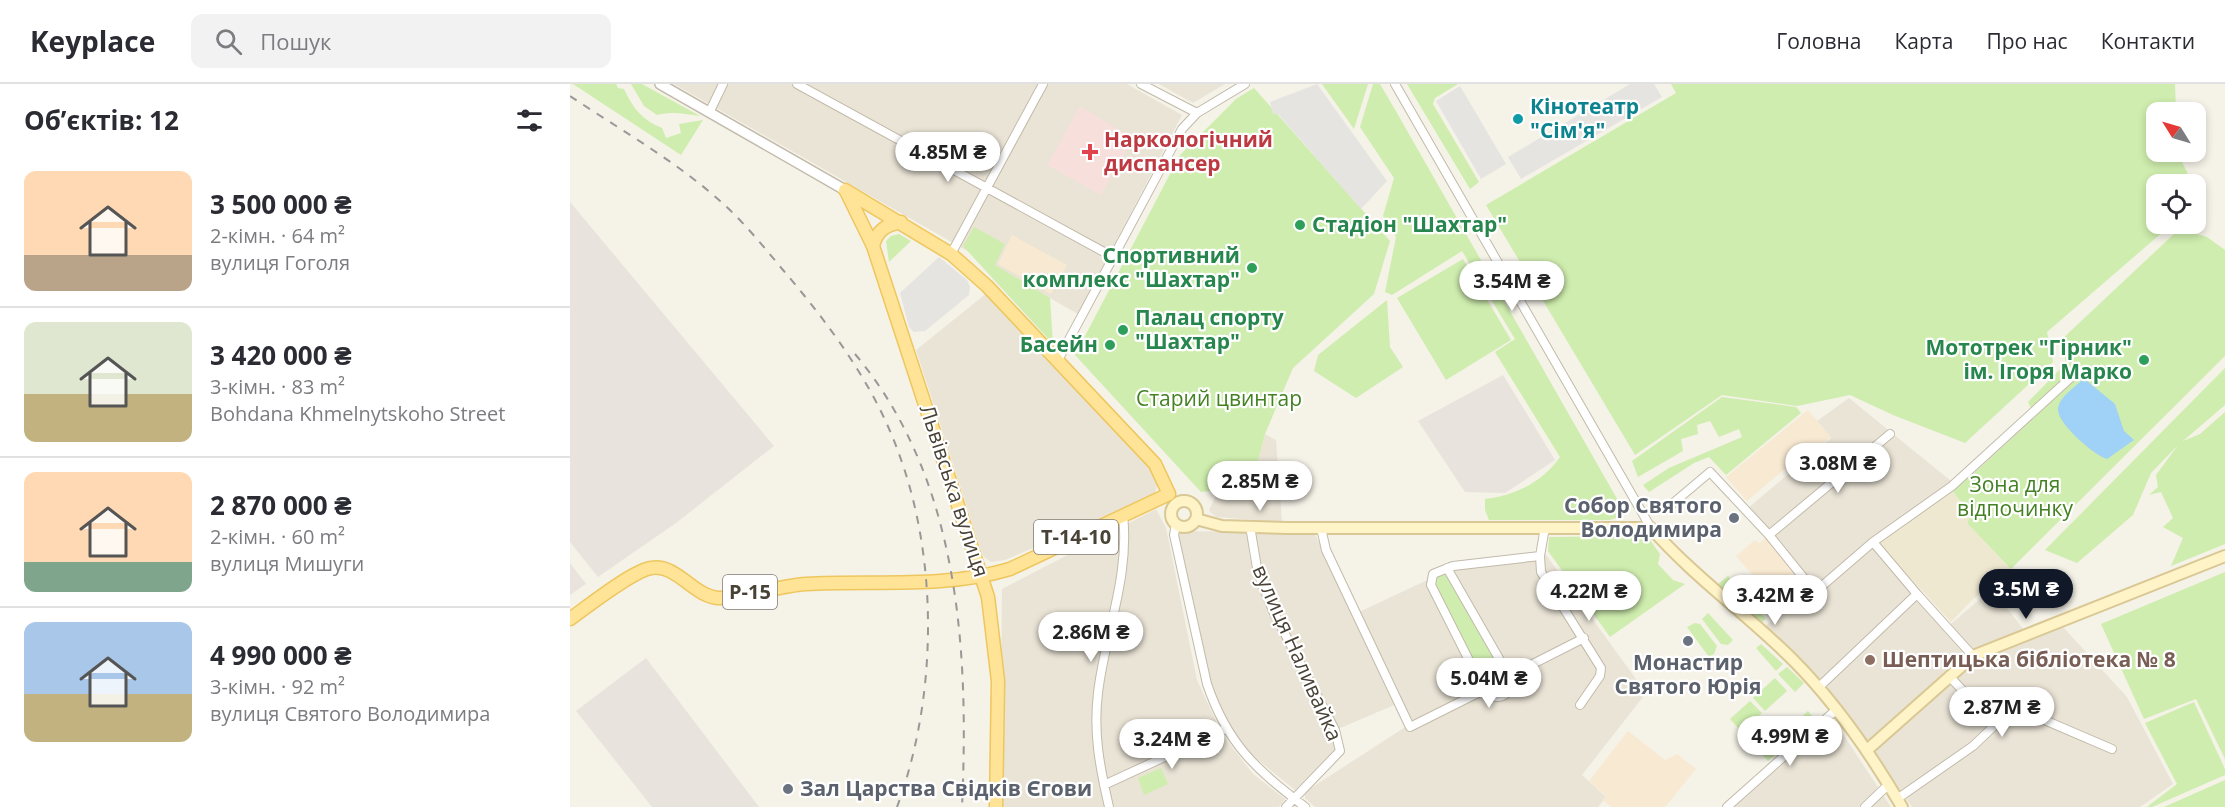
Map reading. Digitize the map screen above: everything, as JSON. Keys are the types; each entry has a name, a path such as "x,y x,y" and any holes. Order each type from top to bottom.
{"main road":[{"path":"845,190 951,254 987,286 1155,464 1169,494 1178,503"},
{"name":"Львівська вулиця","path":"845,190 873,246 988,597 998,681 996,807"},
{"path":"873,246 876,236 882,229 901,222"},
{"name":"Т-14-10","path":"982,577 1010,569 1169,494"},
{"path":"1185,502 1197,511 1196,519 1187,527 1176,524 1172,513 1178,503 1185,502"},
{"path":"1196,519 1222,526 1322,528 1651,528 1720,597 1791,658 1819,687 1866,750 1900,803"},
{"path":"1866,750 1973,656 2225,556"},
{"name":"Р-15","path":"570,619 638,573 651,567 663,568 702,593 720,598 789,585 925,582 982,577"}],"street":[{"path":"660,84 845,190"},
{"path":"710,111 723,84"},
{"path":"797,84 1113,257"},
{"path":"951,254 1043,84"},
{"path":"1141,84 1197,113"},
{"path":"1058,362 1182,129 1197,113 1245,84"},
{"path":"1395,84 1651,528"},
{"path":"1665,510 1710,472 1769,535 1815,592 1873,542 1952,486 2078,371"},
{"path":"1769,535 1890,434"},
{"path":"1109,807 1096,745 1095,718 1098,690 1124,561 1123,515"},
{"path":"1176,524 1174,535 1206,684 1225,729 1245,755 1305,807"},
{"name":"вулиця Наливайка","path":"1250,526 1258,574 1274,613 1338,741 1340,751 1293,797"},
{"path":"1545,527 1540,556 1541,572 1601,668 1600,676 1580,705"},
{"path":"1322,528 1326,550 1410,728 1484,690"},
{"path":"1873,542 1973,656"},
{"path":"1447,567 1509,676 1510,689 1505,695 1491,697 1484,690 1430,579 1433,574 1447,567 1540,556"},
{"path":"1819,687 1917,594"},
{"path":"1509,676 1584,638"},
{"path":"1484,690 1483,679 1490,671 1501,669 1509,676"},
{"path":"1949,676 1982,711 2006,704 2112,749"},
{"path":"1900,803 1973,746 2014,707"},
{"path":"1727,807 1837,709"},
{"path":"1104,785 1225,729"},
{"path":"1865,807 1888,785"},
{"path":"1286,807 1293,797"}],"shaded area":[{"path":"674,84 1127,84 1182,115 1078,314"},
{"path":"1159,84 1225,84 1193,103"},
{"path":"1317,84 1387,181 1361,209 1278,114 1273,114 1270,102"},
{"path":"1630,84 1654,84 1662,97 1521,179 1508,157"},
{"path":"1460,86 1506,164 1481,179 1436,101"},
{"name":"Наркологічний диспансер","path":"1080,106 1133,139 1101,195 1047,165"},
{"path":"570,202 774,446 676,523 598,577 570,542"},
{"path":"1012,235 1067,265 1051,294 998,264"},
{"path":"939,257 967,280 970,287 969,295 925,331 914,332 909,327 900,293"},
{"path":"987,293 1155,472 1157,486 1154,497 1005,560 991,562 983,556 916,350"},
{"path":"1503,375 1555,460 1505,493 1465,492 1418,421"},
{"path":"1849,398 1951,481 1870,542 1946,628 1992,589 2024,630 1975,649 1868,744 1828,689 1804,664 1762,629 1814,584 1748,508 1831,438 1817,421"},
{"path":"1808,410 1831,437 1802,460 1799,457 1747,501 1726,477"},
{"path":"1265,434 1276,440 1282,522 1217,517 1212,514 1209,510 1219,490 1251,487"},
{"path":"1952,490 1971,515 1967,523 2011,569 1972,600 1951,622 1878,543"},
{"path":"1156,509 1166,528 1197,680 1222,734 1253,774 1285,799 1279,807 1000,807 1002,589"},
{"path":"1176,531 1248,532 1249,554 1254,575 1298,671 1337,747 1295,790 1247,751 1227,721 1213,691"},
{"path":"1314,532 1394,705 1338,729 1277,612 1257,552 1255,533"},
{"path":"1766,538 1807,585 1784,605 1768,587 1765,589 1736,556 1755,540 1759,543"},
{"path":"1544,552 1646,693 1582,775 1606,797 1598,807 1315,807 1305,798 1305,792 1413,722 1359,612 1466,562"},
{"path":"570,563 586,584 570,595"},
{"path":"2063,627 2127,697 2173,784 2140,807 1912,807 1873,751 1972,663"},
{"path":"646,658 759,807 652,807 576,711"},
{"path":"1833,719 1891,807 1732,807"},
{"path":"1628,731 1665,760 1677,754 1696,769 1665,807 1611,807 1603,800 1606,796 1589,781"}],"green space":[{"path":"573,84 616,84 618,88 624,89 631,102 644,117 662,128 666,138 681,133 679,124 703,120 681,155"},
{"path":"631,84 642,84 700,116 673,113 657,115 644,106"},
{"path":"1322,84 1368,84 1354,129"},
{"path":"1373,84 1380,84 1624,511 1619,517 1610,520 1489,520 1485,510 1485,499 1507,495 1528,486 1546,473 1560,457 1495,352 1515,339 1462,251 1392,295 1385,292 1396,237 1383,216 1394,178 1360,127"},
{"path":"1407,84 1458,84 1435,98 1433,104 1479,182 1470,189"},
{"path":"1671,84 2175,84 2176,102 2146,102 2146,162 2182,162 2188,174 2146,174 2146,234 2160,234 2047,332 2053,362 1965,443 1893,415 1850,395 1797,406 1722,395 1635,455 1486,205 1676,93"},
{"name":"Спортивний комплекс \"Шахтар\"","path":"1254,88 1390,241 1374,294 1293,368 1265,434 1251,487 1201,492 1075,355 1180,155 1236,99"},
{"path":"974,227 1005,244 995,265 1050,298 1053,344 963,246"},
{"path":"899,234 911,241 889,262 886,241 891,236"},
{"name":"Мототрек \"Гірник\" ім. Ігоря Марко","path":"2174,234 2197,234 2207,237 2225,250 2225,356 2011,569 1967,523 1971,515 1952,490 1961,483 1968,472 1972,475 2035,417 2028,402 2066,363 2061,340"},
{"path":"1463,259 1511,340 1446,380 1397,298"},
{"path":"1387,300 1390,347 1403,367 1356,398 1314,371 1318,355"},
{"path":"2225,368 2225,405 2183,441 2200,434 2225,412 2225,544 2171,566 2183,538 2163,527 2173,518 2161,492 2149,495 2158,487 2156,475 2178,445 2151,473 2133,515 2077,563 2045,550"},
{"path":"1722,397 1796,407 1801,413 1726,475 1709,457 1694,463 1649,492 1643,485 1669,468 1742,437 1739,429 1719,437 1710,421 1697,425 1698,434 1681,439 1683,451 1638,477 1632,461"},
{"path":"1634,536 1650,540 1660,554 1658,564 1673,580 1685,584 1610,637 1548,551 1549,537"},
{"path":"2225,572 2225,759 2196,699 2144,719 2101,624"},
{"path":"1442,574 1448,577 1498,662 1482,674 1478,673 1434,585 1434,579"},
{"path":"1728,576 1766,619 1762,622 1718,584"},
{"path":"1708,613 1733,640 1728,645 1721,644 1702,619"},
{"path":"1695,623 1700,624 1717,646 1714,654 1709,657 1687,627"},
{"path":"1761,644 1783,664 1776,671 1756,648"},
{"path":"1787,667 1804,683 1795,692 1778,674"},
{"path":"1497,673 1504,676 1507,683 1504,690 1497,693 1490,690 1487,683 1490,676"},
{"path":"1775,678 1787,691 1765,711 1753,698"},
{"path":"1750,701 1762,713 1741,731 1730,719"},
{"path":"2194,702 2225,769 2225,775 2152,807 2147,807 2177,784 2145,723"},
{"path":"1808,711 1815,720 1792,741 1785,732"},
{"path":"1781,735 1789,743 1768,761 1761,753"},
{"path":"1161,768 1168,784 1144,795 1138,778"},
{"path":"2225,780 2225,807 2164,807"}],"water":[{"path":"2081,381 2087,381 2115,404 2124,431 2134,440 2107,459 2094,452 2070,431 2058,410 2066,394"}],"railway":[{"path":"570,96 646,145 702,185 736,216 834,334 864,380 889,429 912,496 921,540 928,630 926,676 920,721 897,807"},
{"path":"855,354 890,403 917,456 937,511 950,569 959,628 963,688 962,807"}],"place":[{"name":"Кінотеатр \"Сім'я\"","path":"1518,119"},
{"name":"Наркологічний диспансер","path":"1090,152"},
{"name":"Стадіон \"Шахтар\"","path":"1300,225"},
{"name":"Спортивний комплекс \"Шахтар\"","path":"1252,268"},
{"name":"Палац спорту \"Шахтар\"","path":"1123,330"},
{"name":"Басейн","path":"1110,345"},
{"name":"Мототрек \"Гірник\" ім. Ігоря Марко","path":"2144,360"},
{"name":"Собор Святого Володимира","path":"1734,518"},
{"name":"Монастир Святого Юрія","path":"1688,641"},
{"name":"Шептицька бібліотека № 8","path":"1870,660"},
{"name":"Зал Царства Свідків Єгови","path":"788,789"}],"park label":[{"name":"Старий цвинтар","path":"1219,399"},
{"name":"Зона для відпочинку","path":"2015,497"}]}
